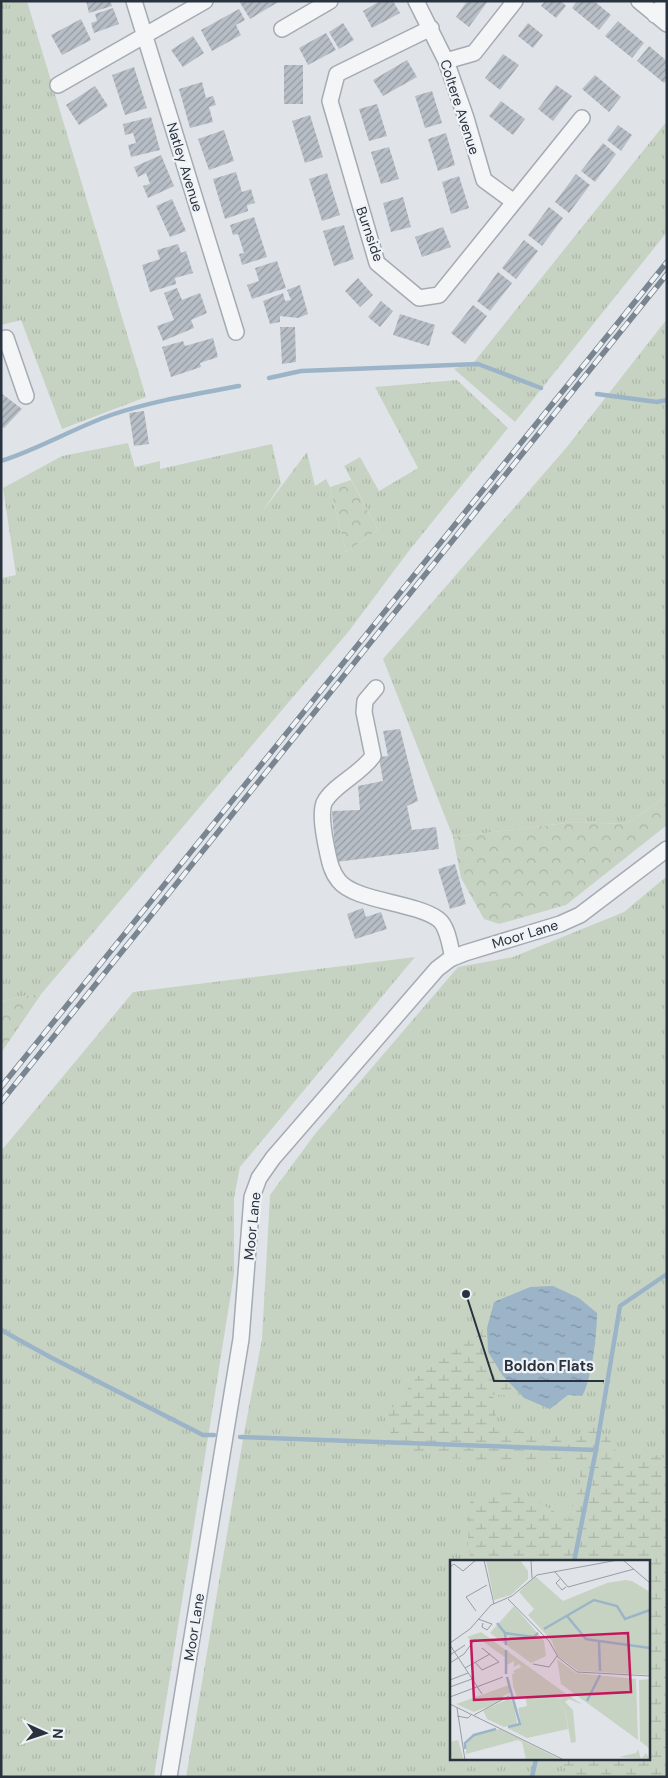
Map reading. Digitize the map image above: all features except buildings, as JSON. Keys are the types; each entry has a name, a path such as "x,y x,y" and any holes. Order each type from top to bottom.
{"street":[{"name":"Natley Avenue","path":"134,1 236,332"},
{"path":"58,85 204,1"},
{"path":"282,28 330,1"},
{"name":"Coltere Avenue","path":"416,1 446,61 466,118 484,180 514,202"},
{"path":"446,61 474,53 515,1"},
{"path":"639,1 661,19 666,1"},
{"name":"Burnside","path":"431,28 337,74 330,101 377,263 419,298 439,295 582,118"},
{"path":"1,340 6,338 26,396"},
{"path":"376,688 365,701 373,756 367,766 328,797 323,806 324,835 331,868 339,881 348,889 413,908 440,920 445,928 453,958"},
{"name":"Moor Lane","path":"169,1777 241,1339 252,1197 259,1178 273,1158 437,969 453,958 560,924 580,915 667,849"}],"green space":[{"path":"1,1 27,1 146,397 62,429 21,320 1,325"},
{"path":"667,121 667,232 515,422 454,369 474,362"},
{"path":"667,319 667,796 626,824 574,822 453,837 383,659 566,448"},
{"path":"457,380 508,428 408,552 349,631 42,993 1,1001 1,578 16,575 3,488 62,456 128,443 135,467 160,461 160,469 272,444 281,484 262,512 307,452 315,486 326,479 330,487 346,552 378,530 344,466 360,457 379,491 418,468 375,387"},
{"path":"351,480 378,530 346,552 330,487"},
{"path":"667,796 667,825 566,905 499,924 484,919 461,878 453,837 574,822 626,824"},
{"path":"667,876 667,1777 186,1777 244,1433 262,1339 270,1195 315,1134 458,967 513,957 624,912"},
{"path":"415,957 240,1167 234,1198 234,1274 154,1777 1,1777 1,1151 133,992"},
{"path":"42,993 1,1053 1,1001"},
{"path":"487,1328 488,1352 503,1376 522,1395 493,1395 497,1426 532,1434 579,1436 590,1425 609,1438 624,1467 656,1455 667,1459 667,1777 581,1777 551,1760 650,1760 650,1560 471,1560 468,1544 470,1501 496,1491 527,1495 568,1520 580,1484 580,1465 571,1459 470,1460 396,1448 385,1417 417,1377"}],"water":[{"path":"553,1286 579,1298 597,1313 595,1344 586,1389 582,1396 568,1395 550,1409 524,1398 503,1376 488,1352 487,1328 494,1302 530,1287"}],"waterway":[{"path":"269,378 301,371 478,364 541,388"},
{"path":"1,461 29,451 111,415 174,398 239,386"},
{"path":"597,394 657,402 667,400"},
{"path":"240,1437 596,1450 620,1306 667,1274"},
{"path":"1,1330 203,1435 214,1435"},
{"path":"574,1560 596,1450"},
{"path":"532,1777 536,1760"}],"railway":[{"path":"1,1087 667,262"},
{"path":"1,1102 667,274"}],"place":[{"name":"Boldon Flats","path":"466,1294"}]}
